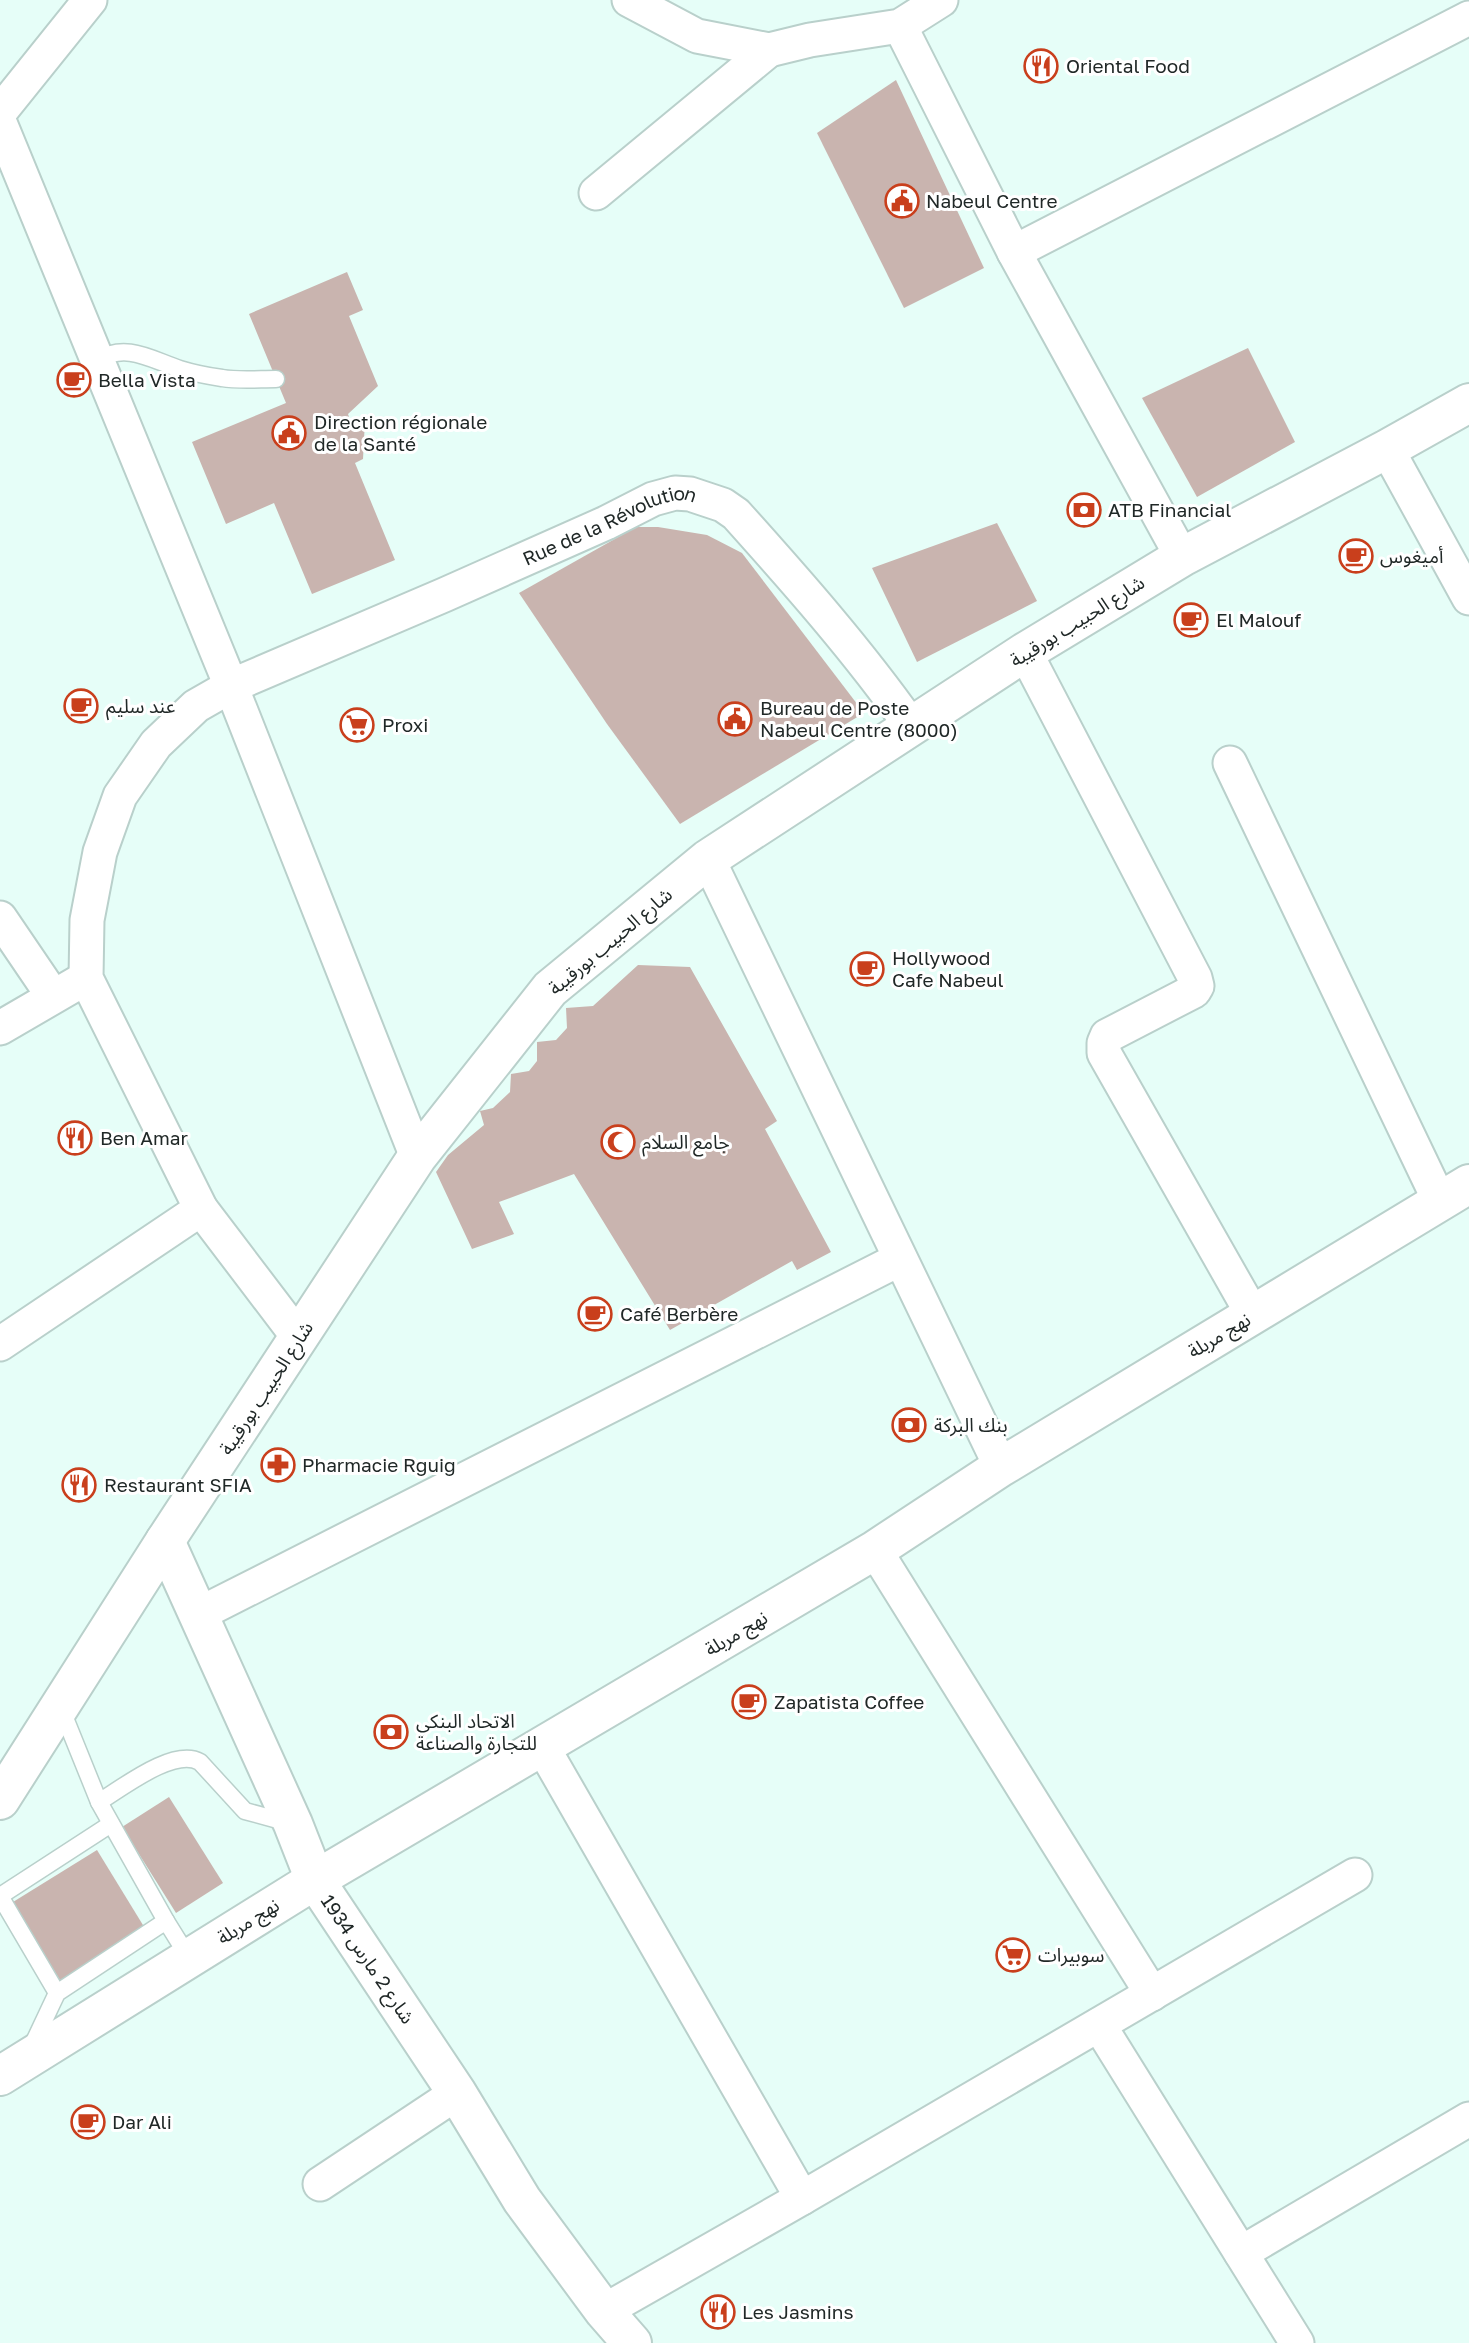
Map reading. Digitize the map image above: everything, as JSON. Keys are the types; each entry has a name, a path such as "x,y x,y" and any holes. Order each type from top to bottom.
{"main road":[{"name":"شارع الحبيب بورقيبة","path":"0,1800 165,1541 417,1157 550,989 708,859 1025,652 1182,557 1469,403"},
{"name":"نهج مربلة","path":"13,2068 315,1880 876,1550 1001,1466 1454,1193"},
{"name":"شارع 2 مارس 1934","path":"165,1541 293,1824 315,1880 457,2093 522,2200 604,2311 632,2343"}],"street":[{"path":"0,112 90,0"},
{"path":"629,0 697,36 769,50 810,40 900,26 941,0"},
{"path":"1014,252 1469,18"},
{"path":"900,26 1014,252 1182,557"},
{"path":"596,193 769,50"},
{"path":"0,122 231,686 417,1157"},
{"path":"1387,449 1469,597"},
{"name":"Rue de la Révolution","path":"86,978 87,920 100,852 120,796 156,744 197,706 231,686 444,595 606,523 653,499 675,493 690,494 723,505 736,514 811,598 881,684 911,726"},
{"path":"1025,652 1197,986 1194,991 1107,1036 1104,1053 1253,1315"},
{"path":"1230,763 1454,1193"},
{"path":"708,859 1001,1466"},
{"path":"0,918 54,996"},
{"path":"0,1028 86,978 201,1209 299,1338"},
{"path":"0,1344 201,1209"},
{"path":"197,1615 900,1259"},
{"path":"876,1550 1152,1994"},
{"path":"542,1746 802,2199"},
{"path":"604,2311 802,2199 1355,1875"},
{"path":"1098,2025 1297,2343"},
{"path":"320,2184 457,2093"},
{"path":"1241,2253 1469,2119"}],"lane":[{"path":"98,360 107,354 127,351 152,357 179,369 224,378 276,379"},
{"path":"60,1706 99,1802 189,1958"},
{"path":"99,1802 159,1765 184,1758 194,1759 200,1762 245,1811 259,1817 293,1824"},
{"path":"57,1993 0,1896 111,1824"},
{"path":"13,2068 57,1993 166,1921"}],"building":[{"name":"Nabeul Centre","path":"896,80 984,268 904,308 817,133"},
{"name":"Direction régionale de la Santé","path":"347,272 363,310 349,316 378,386 348,414 351,423 365,420 363,459 355,463 395,560 312,594 274,503 226,524 192,442 286,403 249,314"},
{"path":"1248,348 1295,442 1197,497 1142,398"},
{"path":"997,523 1037,601 917,662 872,568"},
{"path":"636,527 658,527 707,535 742,553 864,713 680,824 607,724 519,593"},
{"name":"جامع السلام","path":"638,965 690,967 777,1121 765,1129 831,1252 797,1270 792,1261 670,1330 574,1174 499,1202 514,1234 472,1249 436,1172 448,1155 484,1125 480,1111 493,1108 510,1092 511,1074 529,1071 537,1061 537,1042 556,1040 567,1028 566,1008 593,1006"},
{"path":"169,1797 223,1883 176,1913 122,1827"},
{"path":"97,1850 146,1930 61,1982 13,1902"}],"place":[{"name":"Oriental Food","path":"1041,66"},
{"name":"Nabeul Centre","path":"902,201"},
{"name":"Bella Vista","path":"74,380"},
{"name":"Direction régionale de la Santé","path":"289,433"},
{"name":"ATB Financial","path":"1084,510"},
{"name":"أميغوس","path":"1356,556"},
{"name":"El Malouf","path":"1191,620"},
{"name":"عند سليم","path":"81,706"},
{"name":"Bureau de Poste Nabeul Centre (8000)","path":"735,719"},
{"name":"Proxi","path":"357,725"},
{"name":"Hollywood Cafe Nabeul","path":"867,969"},
{"name":"Ben Amar","path":"75,1138"},
{"name":"جامع السلام","path":"618,1142"},
{"name":"Café Berbère","path":"595,1314"},
{"name":"بنك البركة","path":"909,1425"},
{"name":"Pharmacie Rguig","path":"278,1465"},
{"name":"Restaurant SFIA","path":"79,1485"},
{"name":"Zapatista Coffee","path":"749,1702"},
{"name":"الاتحاد البنكي للتجارة والصناعة","path":"391,1732"},
{"name":"سوبيرات","path":"1013,1955"},
{"name":"Dar Ali","path":"88,2122"},
{"name":"Les Jasmins","path":"718,2312"}]}
